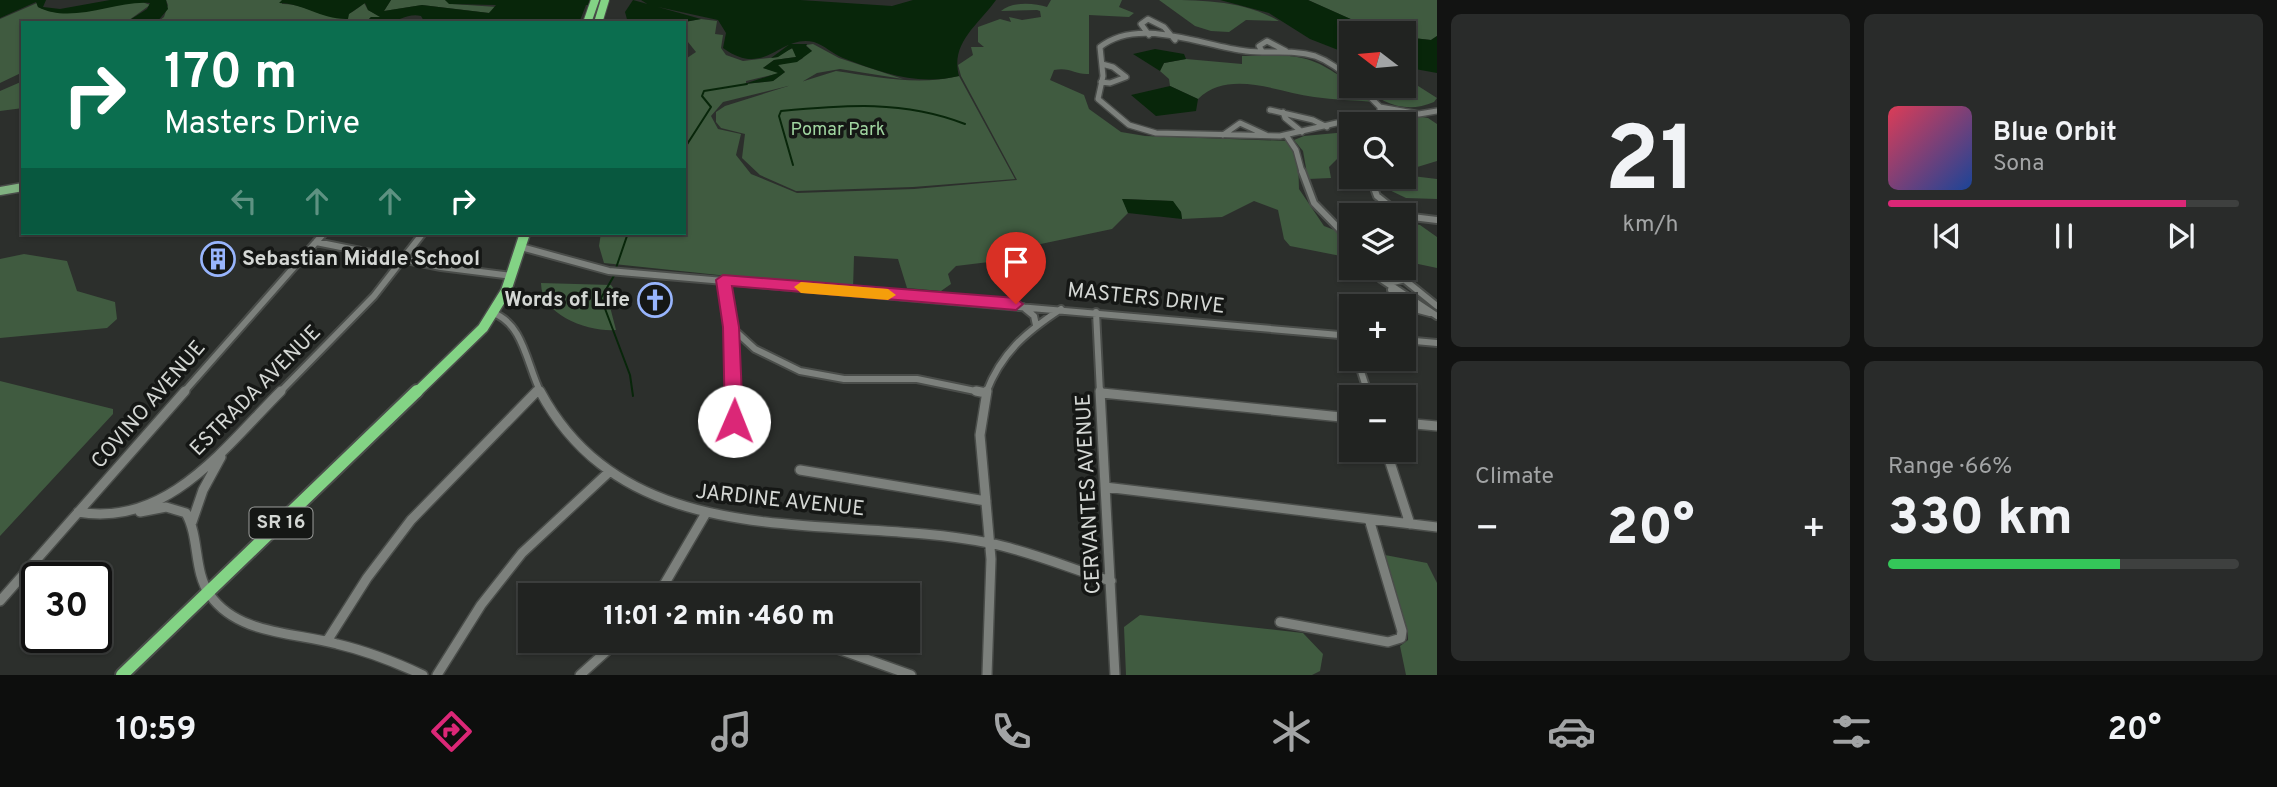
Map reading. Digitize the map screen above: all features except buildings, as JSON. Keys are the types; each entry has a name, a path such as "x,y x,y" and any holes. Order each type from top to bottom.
{"highway":[{"path":"588,21 595,2"},
{"path":"599,21 604,3"},
{"name":"SR 16","path":"122,675 443,369 493,313 512,276 525,235"}],"main road":[{"path":"0,191 21,187"}],"street":[{"path":"1149,35 1142,24 1146,19 1156,21 1174,35 1175,40"},
{"path":"1339,70 1323,59 1286,51 1262,51 1126,34 1109,38 1099,49 1102,64 1098,99 1138,130 1268,137 1328,127 1341,122 1373,119 1380,114 1380,107"},
{"path":"1262,51 1259,46 1267,41 1286,51"},
{"path":"1101,82 1110,83 1126,78 1113,66 1102,64"},
{"path":"1371,98 1380,107 1419,114 1437,111"},
{"path":"1270,110 1313,120 1328,127"},
{"path":"1283,112 1285,118 1301,132"},
{"path":"1223,135 1226,130 1240,122 1268,137"},
{"path":"1286,135 1299,151 1309,195 1338,229"},
{"path":"1373,189 1387,203"},
{"path":"1416,217 1437,220"},
{"name":"COVINO AVENUE","path":"0,601 322,235"},
{"name":"ESTRADA AVENUE","path":"78,512 109,516 127,514 180,485 228,446 350,322 422,235"},
{"path":"316,242 512,276"},
{"name":"MASTERS DRIVE","path":"521,247 609,271 1019,304 1339,337"},
{"path":"723,280 731,327 735,395 734,421 725,429"},
{"path":"1386,280 1391,285 1394,295 1407,304 1436,312"},
{"path":"1391,285 1402,280"},
{"path":"1407,280 1436,312"},
{"path":"1019,304 1030,310 1036,325"},
{"path":"987,675 990,543 982,449 986,393 1001,359 1036,325 1062,308"},
{"name":"CERVANTES AVENUE","path":"1096,312 1115,675"},
{"name":"JARDINE AVENUE","path":"493,313 503,316 516,330 539,388 575,442 609,472 654,497 706,513 990,543 1111,581"},
{"path":"731,327 755,349 800,371 851,379 917,379 986,393"},
{"path":"1416,341 1437,343"},
{"path":"327,641 367,578 411,520 539,388"},
{"path":"1102,393 1339,417"},
{"path":"1416,424 1437,426"},
{"path":"192,523 212,470 228,446"},
{"path":"1390,462 1410,524"},
{"path":"800,470 986,501"},
{"path":"438,675 481,605 522,553 609,472"},
{"path":"1105,487 1437,527"},
{"path":"127,514 171,507 186,513 192,523 198,571 208,593 220,606 247,624 327,641 380,656 423,675"},
{"path":"666,583 706,513"},
{"path":"1280,622 1388,642 1401,638 1402,631 1369,519"},
{"path":"580,675 605,653"},
{"path":"849,653 911,675"}],"green space":[{"path":"137,0 150,5 128,21 21,21 21,73 0,83 0,19 37,3 38,7 52,12"},
{"path":"166,0 282,0 282,4 342,16 353,12 364,3 368,10 381,17 371,17 367,21 159,21 164,17 168,5"},
{"path":"391,0 445,0 452,4 497,7 489,13 422,5 384,11"},
{"path":"1051,0 1122,0 1119,7 1134,13 1129,17 1089,15 1089,74 1054,70 1050,80 1084,95 1089,109 1121,132 1145,136 1289,141 1298,158 1299,189 1324,226 1339,233 1339,256 1290,246 1284,239 1278,210 1254,201 1222,217 1182,219 1181,212 1172,201 1123,199 1128,213 1112,229 1017,249 989,262 956,266 948,274 951,284 941,291 907,288 898,259 854,256 853,289 604,263 599,246 601,235 686,235 686,59 696,52 686,40 686,22 701,19 717,21 715,34 723,35 721,48 726,55 743,61 778,57 779,53 794,48 796,57 774,60 763,68 780,73 746,81 746,84 773,81 785,72 778,65 802,59 806,52 812,51 806,45 813,44 839,58 903,79 840,69 817,73 800,83 723,102 711,116 718,129 741,134 736,155 751,174 797,193 914,189 1017,180 961,76 958,65 973,55 971,47 984,47 978,42 978,27 1000,19 1011,22 1009,17 1022,20 1041,17 1040,11 1037,10 1001,11 1017,4 1047,7"},
{"path":"1159,0 1236,5 1279,21 1246,20 1229,32 1211,31 1195,26"},
{"path":"1308,0 1437,0 1437,36 1431,40 1416,38 1416,21 1355,21"},
{"path":"1242,56 1302,58 1339,75 1339,98 1370,98 1374,102 1314,97 1239,84 1210,90 1198,99 1170,86 1169,79 1160,71 1164,63 1186,59 1242,64"},
{"name":"Pomar Park","path":"836,71 913,80 959,76 1015,179 913,187 796,191 760,175 742,158 745,134 721,128 716,122 716,112 725,106"},
{"path":"21,82 21,108 0,111 0,91"},
{"path":"1416,85 1437,98 1434,102 1414,107 1378,98 1416,98"},
{"path":"1416,116 1428,118 1437,124 1437,161 1416,167"},
{"path":"1339,133 1339,157 1329,167 1331,178 1308,179 1303,151 1294,140 1304,136"},
{"path":"1416,176 1437,179 1437,199 1406,198 1387,189 1416,189"},
{"path":"1416,224 1437,237 1437,268 1416,264"},
{"path":"24,254 67,261 77,291 115,302 117,319 107,328 0,338 0,259"},
{"path":"541,283 611,285 614,289 608,299 616,330 593,328 568,320 549,305 543,295"},
{"path":"0,381 113,409 113,414 0,536"},
{"path":"1385,555 1427,563 1437,583 1437,675 1406,675 1400,646 1408,640 1408,632"},
{"path":"1140,615 1303,633 1323,654 1320,671 1312,675 1126,675 1124,627"}],"shaded area":[{"path":"0,0 46,0 43,7 60,9 110,0 166,0 168,9 158,21 128,21 147,9 150,3 65,14 38,7 36,2 0,18"},
{"path":"282,0 391,0 384,11 422,5 489,13 496,5 449,4 445,0 593,0 591,5 586,5 580,21 424,21 421,16 416,15 393,21 367,21 371,17 380,17 368,10 365,3 349,14 348,19 339,19 279,3"},
{"path":"633,0 701,19 686,22 627,21 625,12"},
{"path":"641,0 800,0 892,6 913,0 996,0 962,44 957,64 959,76 929,80 872,69 843,58 814,42 791,44 761,58 738,56 723,48 726,33 718,20 649,5"},
{"path":"1220,0 1308,0 1355,21 1339,21 1339,50 1310,39 1269,13"},
{"path":"1437,36 1437,73 1416,69 1416,38 1431,40"},
{"path":"790,44 807,44 812,51 797,62 778,65 785,72 773,81 744,84 778,73 763,68 774,60 796,57 792,48 778,57 771,58"},
{"path":"1155,49 1184,54 1186,59 1164,63 1160,71 1133,54"},
{"path":"1170,86 1198,99 1196,111 1156,116 1131,95"},
{"path":"1122,199 1173,201 1181,212 1182,219 1128,213"}],"waterway":[{"path":"686,146 711,107 702,96 704,91 747,84"},
{"path":"793,165 779,116 781,111 874,106 919,111 965,124"},
{"path":"616,268 627,235"},
{"path":"615,274 601,298 630,375 633,396"}],"slow traffic":[{"path":"801,287 888,295"}],"place":[{"name":"Sebastian Middle School","path":"218,259"},
{"name":"Words of Life","path":"655,300"}],"route":[{"path":"734,421 731,327 723,294 723,280 1016,304"}]}
